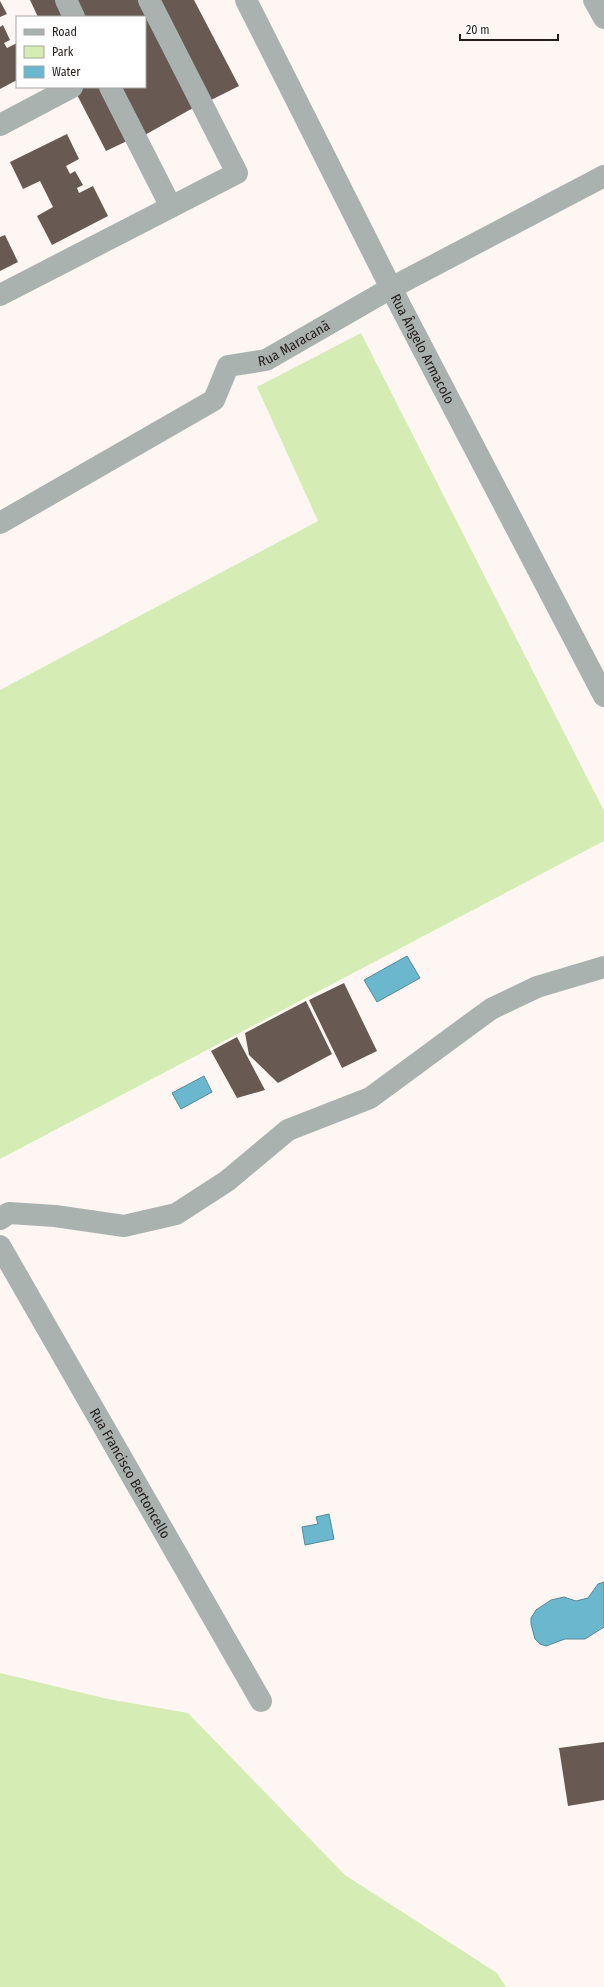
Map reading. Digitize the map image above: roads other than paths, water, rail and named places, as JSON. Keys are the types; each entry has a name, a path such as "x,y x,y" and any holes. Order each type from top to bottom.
{"street":[{"path":"66,0 74,16"},
{"path":"0,295 236,173 150,0"},
{"name":"Rua Ângelo Armacolo","path":"246,0 391,288 604,696"},
{"path":"594,0 604,18"},
{"path":"0,125 70,88"},
{"path":"111,88 170,206"},
{"name":"Rua Maracanã","path":"0,523 214,400 228,366 266,360 391,288 604,176"},
{"path":"0,1219 9,1213 55,1216 124,1226 176,1214 227,1181 288,1130 370,1098 491,1008 537,987 604,967"},
{"name":"Rua Francisco Bertoncello","path":"0,1246 261,1701"}],"water":[{"path":"407,956 420,978 377,1002 364,980"},
{"path":"204,1076 212,1092 181,1109 172,1093"},
{"path":"329,1514 334,1539 305,1545 302,1527 318,1524 316,1517"},
{"path":"604,1582 604,1627 585,1639 565,1639 546,1646 540,1644 535,1639 531,1618 536,1610 551,1600 564,1597 576,1601 588,1598 598,1584"}]}
